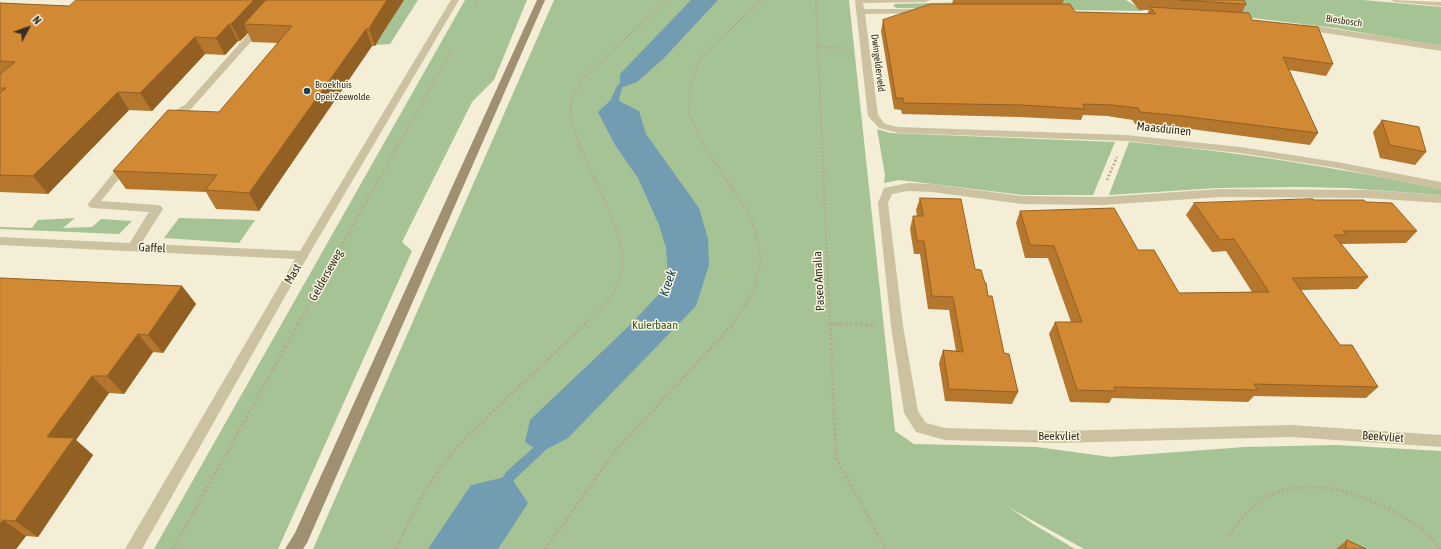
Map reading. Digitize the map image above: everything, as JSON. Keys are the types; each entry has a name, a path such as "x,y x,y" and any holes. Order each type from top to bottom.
{"street":[{"name":"Mast","path":"132,549 303,255 456,0"},
{"path":"298,545 541,0"},
{"path":"859,0 926,0"},
{"name":"Dwingelderveld","path":"859,0 873,116 882,126"},
{"path":"1395,0 1441,4"},
{"path":"860,12 935,12"},
{"path":"161,122 188,108 267,18"},
{"name":"Biesbosch","path":"1292,26 1343,32 1441,48"},
{"name":"Maasduinen","path":"882,126 898,130 1126,138 1240,150 1337,164 1441,186"},
{"path":"132,157 94,204 157,209 133,247"},
{"name":"Beekvliet","path":"1102,201 1022,200 932,188 908,187 888,191 882,203 897,326 911,413 921,428 945,434 1058,437 1291,431 1441,440"},
{"path":"1102,201 1244,193 1368,194 1441,198"},
{"name":"Gaffel","path":"0,241 303,255"}],"path":[{"path":"472,14 479,0"},
{"path":"396,549 411,516 433,478 457,446 596,314 615,290 622,270 620,246 612,217 577,142 571,119 570,102 575,88 583,78 667,0"},
{"path":"545,549 617,449 732,326 753,293 761,259 755,229 745,208 701,141 689,113 690,85 700,59 761,0"},
{"name":"Paseo Amalia","path":"816,0 836,458 886,549"},
{"name":"Gelderseweg","path":"173,549 453,48"},
{"path":"1102,201 1102,193 1126,138"},
{"path":"830,324 897,326"},
{"path":"1229,535 1241,519 1256,505 1276,494 1300,488 1327,488 1364,496 1391,509 1416,525 1437,544 1440,549"}],"green space":[{"path":"404,0 418,0 390,44 374,45"},
{"path":"465,0 527,0 494,80 472,102 402,242 412,251 278,549 154,549"},
{"name":"Kuierbaan","path":"554,0 849,0 895,431 914,444 1037,447 1110,457 1245,447 1336,445 1441,451 1441,549 1084,549 1010,508 1033,524 1075,549 313,549"},
{"path":"1052,0 1126,0 1144,11 897,8 893,6 895,4"},
{"path":"1137,0 1363,0 1441,7 1441,46 1335,28 1236,16"},
{"path":"877,129 890,133 1115,142 1093,195 1023,195 899,180 884,183 885,175"},
{"path":"1129,142 1208,150 1325,167 1441,189 1441,195 1346,188 1299,187 1217,188 1109,195"},
{"path":"75,218 63,228 92,227 101,219 132,221 119,234 0,229 0,227 32,228 38,220"},
{"path":"179,218 255,220 239,243 164,238"}],"water":[{"path":"691,0 718,0 664,58 637,82 620,88 620,74"},
{"path":"612,99 615,99 639,111 646,134 699,208 708,239 709,265 696,306 568,438 547,449 539,451 525,442 530,420 629,326 659,294 668,273 666,248 659,225 638,178 615,145 598,112"},
{"path":"510,476 528,503 498,549 428,549 471,485"}],"building":[{"path":"76,0 254,0 216,38 195,37 140,93 118,92 33,176 0,175 0,93 6,88 0,88 0,74 15,62 0,61 0,3 69,6"},
{"path":"266,0 387,0 369,29 366,29 249,193 205,190 217,175 113,171 168,110 219,112 292,26 244,24"},
{"path":"1179,0 1244,0 1246,4"},
{"path":"931,4 1070,4 1075,12 1156,14 1150,7 1249,13 1252,20 1318,27 1333,64 1283,57 1318,133 1140,112 1138,108 1112,105 1083,104 1085,109 1022,105 904,103 903,98 896,98 883,20"},
{"path":"1382,120 1419,127 1426,152 1390,145"},
{"path":"920,198 961,199 975,269 981,270 986,283 988,296 992,296 1004,353 1009,354 1018,392 949,389 943,350 963,352 953,297 932,296 924,241 917,241 913,216 923,216"},
{"path":"1313,199 1364,200 1366,202 1392,203 1417,231 1343,231 1347,235 1334,235 1368,277 1292,278 1340,345 1352,345 1378,387 1254,384 1258,390 1114,387 1116,391 1077,390 1055,322 1082,322 1054,246 1030,245 1020,211 1114,208 1138,250 1154,250 1179,293 1269,292 1234,239 1220,240 1194,203"},
{"path":"0,278 182,286 148,335 138,334 107,376 92,376 47,437 74,438 15,521 3,520 0,524"},
{"path":"1347,540 1366,549 1346,549"}],"waterway":[{"name":"Kreek","path":"619,109 615,99 619,87 628,78"},
{"name":"Kreek","path":"504,485 510,476 547,442"}],"place":[{"name":"Broekhuis Opel Zeewolde","path":"307,91"}]}
